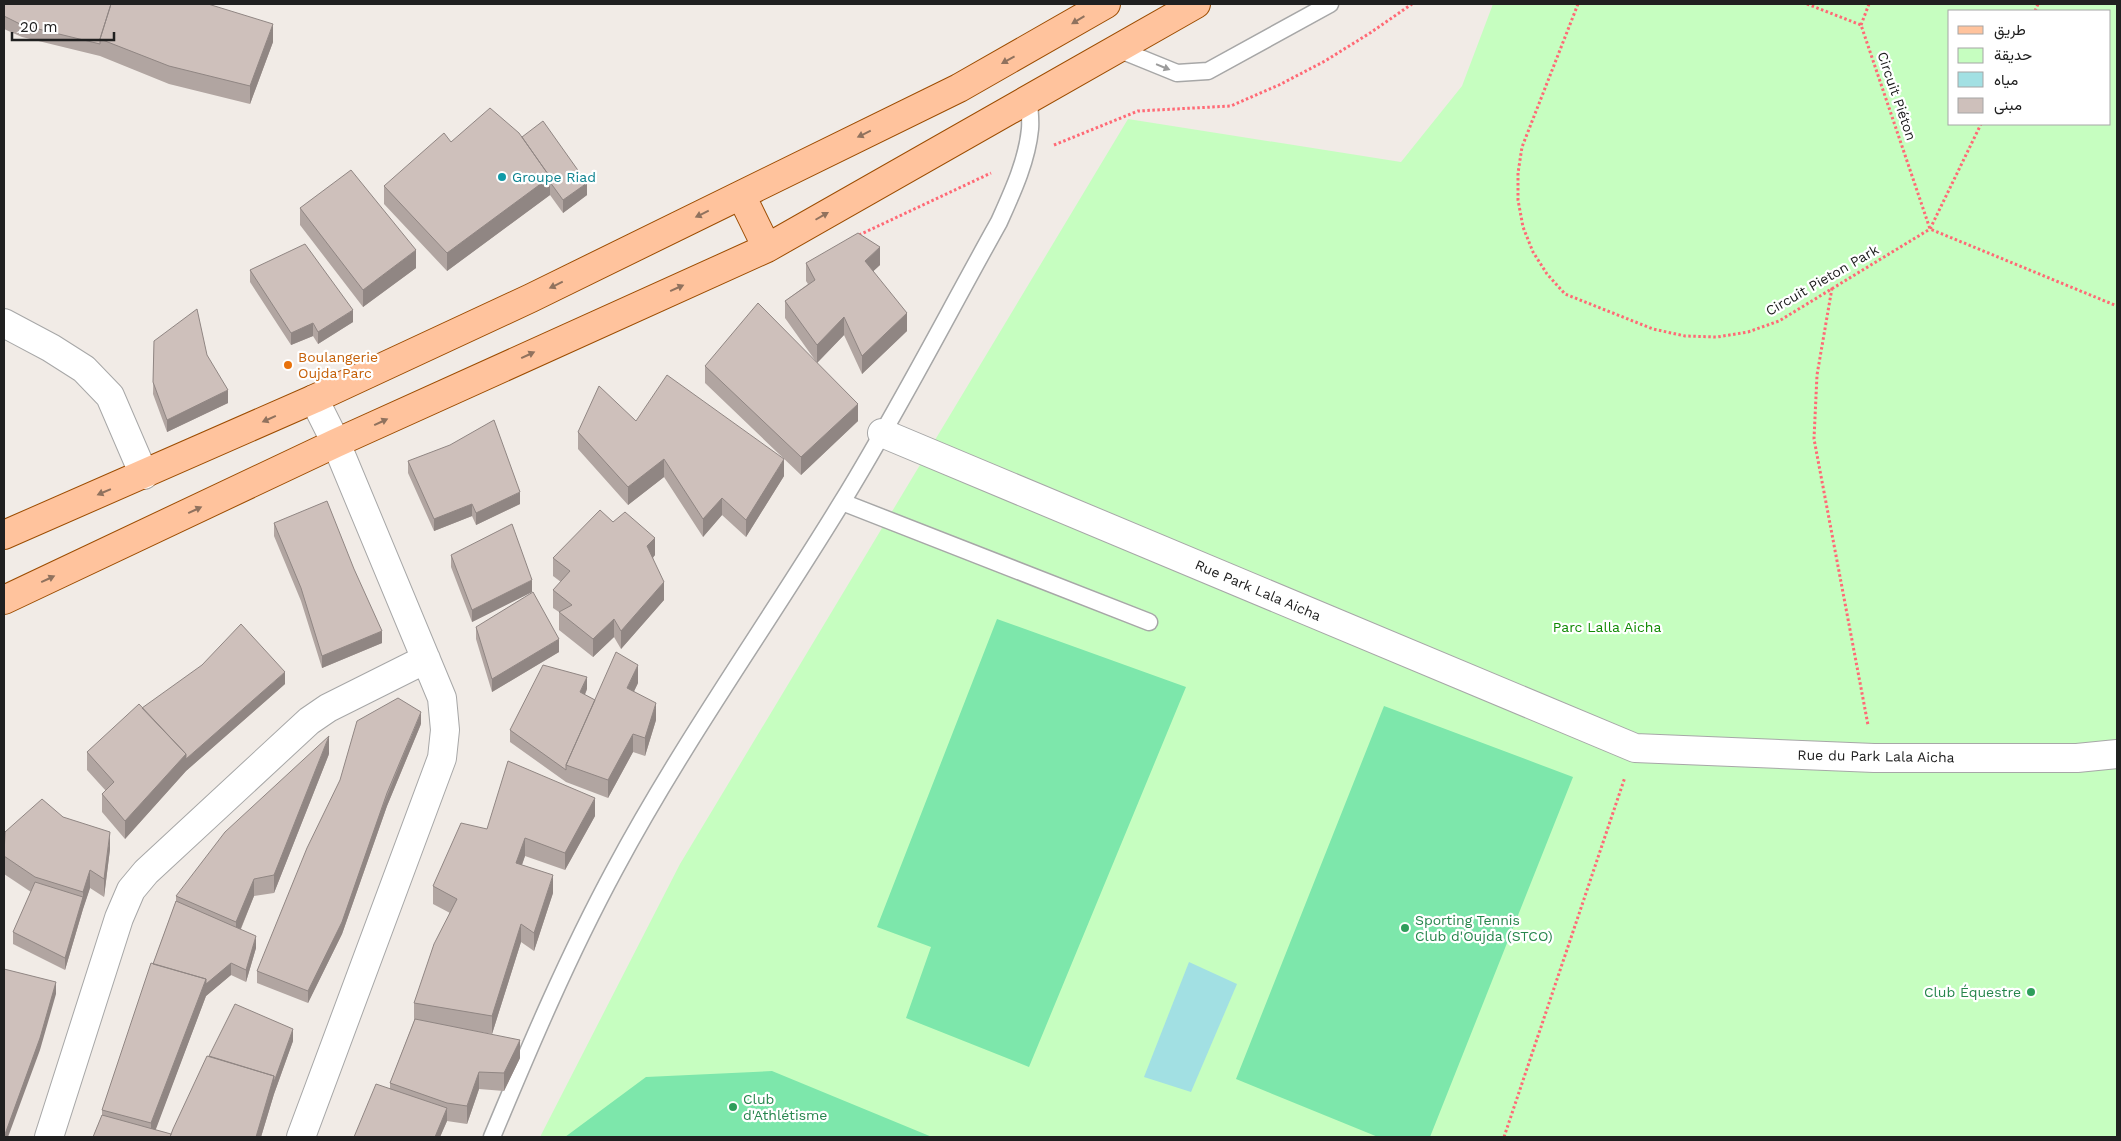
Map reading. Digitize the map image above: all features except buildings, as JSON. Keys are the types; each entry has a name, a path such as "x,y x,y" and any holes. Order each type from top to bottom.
{"main road":[{"path":"4,534 144,475 314,399 531,298 959,88 1106,4"},
{"path":"4,600 336,443 767,248 1196,4"},
{"path":"959,88 978,127"},
{"path":"741,195 767,248"}],"street":[{"path":"4,323 51,348 84,369 110,396 144,475"},
{"path":"301,1137 442,758 445,730 442,698 336,443 314,399"},
{"name":"Rue Park Lala Aicha","path":"882,433 1635,748"},
{"path":"49,1137 119,918 131,890 146,872 309,721 328,708 426,659"},
{"name":"Rue du Park Lala Aicha","path":"1635,748 1874,758 2077,758 2117,754"}],"lane":[{"path":"1118,49 1177,73 1208,71 1330,4"},
{"path":"492,1137 550,1000 614,870 687,746 842,502 998,222 1014,188 1024,158 1030,130 1029,98"},
{"path":"842,502 1149,622"}],"path":[{"path":"853,238 1024,158 1138,111 1231,106 1279,85 1325,61 1412,4"},
{"name":"Circuit Pieton Park","path":"1578,4 1522,147 1518,173 1518,200 1523,227 1533,252 1547,274 1565,294 1653,329 1685,336 1717,337 1748,332 1779,321 1930,229"},
{"path":"1807,4 1861,26 1869,4"},
{"name":"Circuit Piéton","path":"1861,26 1930,229"},
{"path":"1981,125 1930,229 2117,306"},
{"path":"1832,288 1818,375 1814,439 1874,758"},
{"path":"1504,1137 1635,748"}],"green space":[{"name":"Parc Lalla Aicha","path":"1493,4 2117,4 2117,1137 540,1137 680,864 1128,119 1401,162 1462,86"},
{"path":"997,619 1186,687 1029,1067 906,1018 931,947 877,927"},
{"name":"Sporting Tennis Club d'Oujda (STCO)","path":"1384,706 1573,777 1430,1137 1378,1137 1236,1079"},
{"name":"Club d'Athlétisme","path":"772,1071 932,1137 565,1137 646,1077"}],"water":[{"path":"1189,962 1237,984 1191,1092 1144,1077"}],"place":[{"name":"Groupe Riad","path":"502,177"},
{"name":"Boulangerie Oujda Parc","path":"288,365"},
{"name":"Sporting Tennis Club d'Oujda (STCO)","path":"1405,928"},
{"name":"Club Équestre","path":"2031,992"},
{"name":"Club d'Athlétisme","path":"733,1107"}]}
